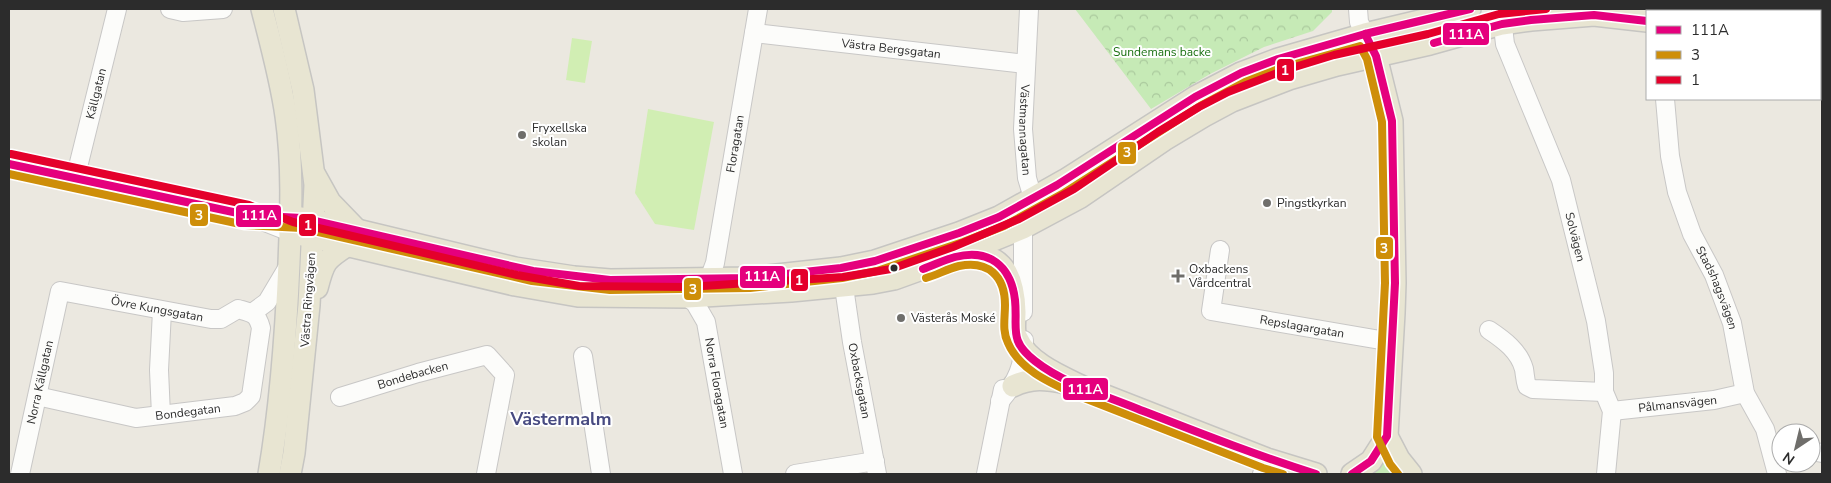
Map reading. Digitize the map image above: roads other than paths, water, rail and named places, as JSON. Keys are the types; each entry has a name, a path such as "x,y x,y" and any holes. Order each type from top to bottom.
{"main road":[{"path":"262,9 278,73 287,131 294,135 302,225 515,285 578,296 687,296 844,287 894,279 957,256 1010,222 1034,198 1195,97 1241,73 1278,59 1365,34 1470,9"},
{"name":"Västra Ringvägen","path":"269,474 280,398 288,298 288,265 302,225 314,172 303,90 284,9"},
{"path":"314,172 353,238 515,268 566,276 610,280 709,279 776,275 841,268 875,261 959,233 1044,217 1079,198 1164,140 1232,101 1289,79 1430,44 1501,16 1531,20 1594,15 1646,21"},
{"path":"1365,34 1376,56 1392,121 1395,283 1388,436 1399,460 1411,474"},
{"path":"1010,222 1010,277 1015,300 1020,344 1041,364 1083,387 1265,467 1316,474"},
{"name":"Västra Ringvägen","path":"290,474 294,453 309,305 302,225"},
{"path":"309,305 314,300 323,265 353,238"},
{"path":"957,256 974,254 992,259 1006,270 1010,277"},
{"path":"1007,393 1025,380 1045,379 1083,387"},
{"path":"1352,474 1371,461 1388,436"}],"street":[{"name":"Källgatan","path":"75,179 117,9"},
{"path":"170,9 183,12 223,9"},
{"name":"Floragatan","path":"709,279 715,263 758,9"},
{"name":"Västmannagatan","path":"1029,9 1023,129 1027,178 1034,198 1044,217"},
{"path":"1358,9 1359,22 1365,34"},
{"name":"Solvägen","path":"1501,16 1505,44 1561,180 1596,321 1604,373 1604,392 1612,411 1606,474"},
{"name":"Västra Bergsgatan","path":"754,34 1026,64"},
{"name":"Stadshagsvägen","path":"1664,100 1676,192 1692,234 1714,275 1729,315 1745,393 1765,429 1777,474"},
{"path":"9,164 302,225"},
{"path":"986,474 1007,393 1022,363 1010,222"},
{"name":"Repslagargatan","path":"1220,250 1210,311 1392,342"},
{"path":"252,313 268,302 288,265"},
{"name":"Oxbacksgatan","path":"844,287 852,342 876,468"},
{"name":"Övre Kungsgatan","path":"60,290 162,311 221,320 238,309 252,313"},
{"name":"Norra Källgatan","path":"20,474 60,290"},
{"name":"Norra Floragatan","path":"687,296 695,303 706,322 733,474"},
{"path":"161,415 159,370 162,311"},
{"name":"Bondegatan","path":"37,396 136,418 236,406 245,402 251,396 261,328 258,319 252,313"},
{"path":"1489,330 1507,341 1515,352 1524,368 1527,386 1533,389 1604,392"},
{"name":"Bondebacken","path":"340,397 418,373 486,355 505,375 486,474"},
{"path":"583,356 601,474"},
{"name":"Pålmansvägen","path":"1612,411 1714,400 1745,393"},
{"path":"795,474 876,468"}],"place":[{"name":"Fryxellska skolan","path":"522,135"},
{"name":"Pingstkyrkan","path":"1267,203"},
{"name":"Oxbackens Vårdcentral","path":"1178,276"},
{"name":"Västerås Moské","path":"901,318"}],"district":[{"name":"Västermalm","path":"561,419"}],"park label":[{"name":"Sundemans backe","path":"1162,52"}]}
